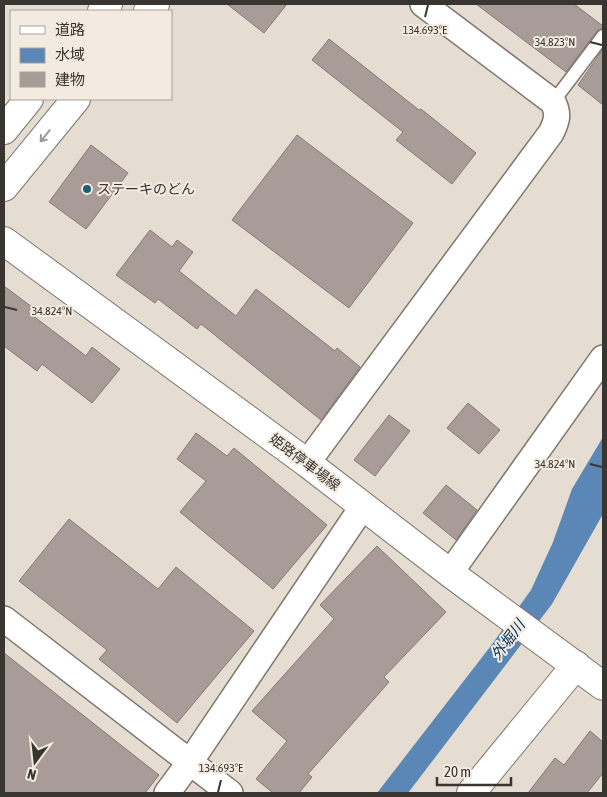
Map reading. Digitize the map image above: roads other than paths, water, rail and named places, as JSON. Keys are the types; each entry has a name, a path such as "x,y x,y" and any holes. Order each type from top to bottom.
{"main road":[{"path":"4,130 28,100"},
{"path":"4,187 75,100"},
{"name":"姫路停車場線","path":"4,241 307,463 450,573 603,686"},
{"path":"471,793 576,665"}],"street":[{"path":"307,463 551,133 557,120 557,110 553,102 423,4"},
{"path":"450,573 603,358"},
{"path":"166,793 190,762 363,506"},
{"path":"4,619 230,793"}],"lane":[{"path":"553,102 603,36"}],"water":[{"name":"外堀川","path":"603,437 603,514 552,604 408,793 377,793 490,647 531,590 553,542 572,489"}],"place":[{"name":"ステーキのどん","path":"87,189"}]}
